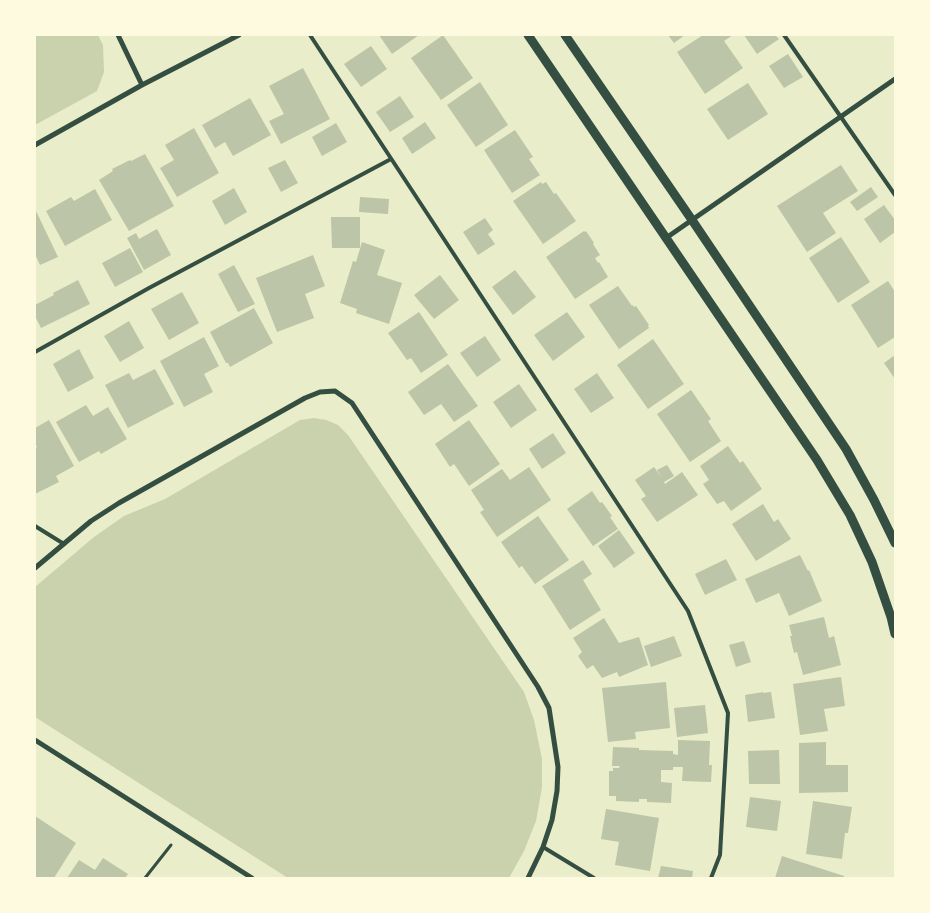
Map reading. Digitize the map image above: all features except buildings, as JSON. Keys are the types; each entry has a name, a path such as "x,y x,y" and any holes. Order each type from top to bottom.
{"street":[{"path":"118,35 142,85"},
{"path":"35,145 142,85 239,35"},
{"path":"528,35 817,460 850,515 872,562 895,634"},
{"path":"566,35 846,449 895,543"},
{"path":"666,238 895,79"},
{"path":"35,568 91,520 119,503 305,398 320,392 335,391 352,403 538,687 549,708 558,768 557,791 552,820 543,847 528,878"},
{"path":"35,740 252,878"}],"lane":[{"path":"310,35 688,610 728,713 720,855 711,878"},
{"path":"784,35 895,195"},
{"path":"35,352 149,288 391,159"},
{"path":"35,526 64,544"},
{"path":"543,847 594,878"}],"path":[{"path":"145,878 182,832"}],"green space":[{"path":"35,35 98,35 103,45 104,72 97,91 35,125"},
{"path":"314,418 338,425 348,435 524,692 534,720 542,759 542,787 536,821 524,851 509,878 288,878 35,717 35,587 94,537 124,516 165,499 300,420"}]}
